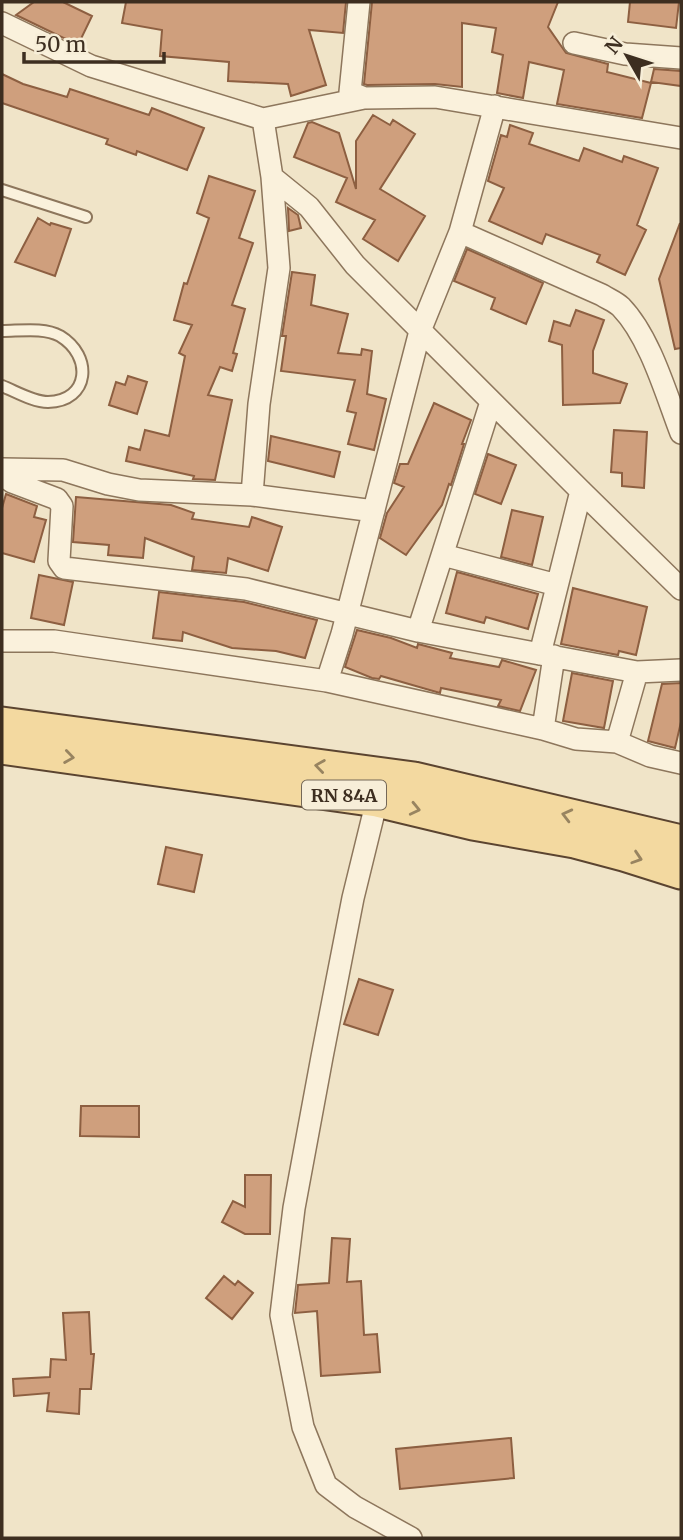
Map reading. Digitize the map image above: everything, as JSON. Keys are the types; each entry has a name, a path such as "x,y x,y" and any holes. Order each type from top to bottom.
{"main road":[{"name":"RN 84A","path":"2,724 414,779 681,842"},
{"name":"RN 84A","path":"2,747 377,800 473,823 575,841 681,872"}],"street":[{"path":"359,2 350,92 364,98"},
{"path":"2,23 91,66 263,119 364,98 435,97 681,138"},
{"path":"574,43 625,54 681,58"},
{"path":"327,681 347,614 420,331 460,232 495,106"},
{"path":"252,495 259,404 279,268 272,177 263,119"},
{"path":"272,177 309,207 344,253 681,589"},
{"path":"460,232 602,295 620,307 636,328 649,353 681,433"},
{"path":"418,631 491,402"},
{"path":"2,469 63,470 139,490 252,495 374,511"},
{"path":"2,475 21,486 57,499 62,506 59,561 64,568 246,589 418,631 637,672 681,670"},
{"path":"543,729 547,655 557,585 581,491"},
{"path":"443,555 557,585"},
{"path":"2,640 54,641 327,681 543,729 576,739 617,742 650,756 681,763"},
{"path":"617,742 637,672"},
{"path":"377,800 353,898 322,1056 295,1208 281,1315 303,1427 326,1485 355,1507 411,1538"}],"lane":[{"path":"2,190 86,217"},
{"path":"2,331 46,331 60,336 76,350 84,371 79,387 66,399 45,402 2,386"}],"building":[{"path":"34,2 63,2 92,16 78,45 16,15"},
{"path":"126,2 346,2 343,33 309,30 326,85 291,96 288,84 228,81 229,62 160,56 162,30 122,23"},
{"path":"372,2 558,2 548,27 566,53 608,64 607,72 651,83 642,118 557,104 564,70 529,62 523,98 497,93 503,55 492,52 496,28 462,23 462,87 435,84 364,84"},
{"path":"630,2 679,2 676,28 628,22"},
{"path":"654,69 681,71 681,86 651,82"},
{"path":"2,74 23,84 67,97 70,89 149,115 152,108 204,128 187,170 137,151 136,155 106,144 108,139 2,103"},
{"path":"373,115 390,125 393,120 415,134 380,189 425,216 398,261 363,239 375,220 336,202 347,178 294,157 308,123 312,122 339,133 356,189 356,141"},
{"path":"510,125 533,133 529,144 579,161 584,148 622,162 624,156 658,168 637,225 646,230 625,275 597,262 600,255 546,234 542,244 489,221 504,188 488,181 501,135 507,137"},
{"path":"209,176 255,191 239,238 253,243 232,305 245,309 233,353 237,354 232,371 220,367 208,395 232,400 215,480 193,479 194,476 126,461 129,447 140,450 145,430 169,436 185,356 179,353 192,325 174,320 184,283 187,284 209,218 197,213"},
{"path":"288,208 298,215 301,228 289,231"},
{"path":"38,218 50,225 51,223 71,229 55,276 15,262"},
{"path":"680,223 681,348 675,349 659,279"},
{"path":"467,249 543,283 526,324 491,309 495,298 454,281"},
{"path":"292,272 315,275 311,305 348,314 338,353 361,355 362,349 372,351 367,394 386,399 374,450 348,444 356,413 347,411 355,380 281,371 286,336 282,336"},
{"path":"576,310 604,320 593,351 593,373 627,384 620,403 563,405 562,345 549,341 554,321 570,326"},
{"path":"128,376 147,382 137,414 109,405 116,382 125,385"},
{"path":"434,403 471,420 442,505 406,555 380,538 387,513 404,487 394,483 400,464 408,464"},
{"path":"614,430 647,432 644,488 622,486 622,473 611,472"},
{"path":"271,436 340,452 334,477 268,461"},
{"path":"488,454 516,465 501,504 475,494"},
{"path":"6,494 37,506 34,517 46,520 34,562 2,553 2,508"},
{"path":"76,497 171,505 194,513 192,519 249,527 252,517 282,527 268,571 228,558 226,573 192,570 194,557 145,538 143,558 108,555 109,545 73,542"},
{"path":"512,510 543,517 532,565 501,557"},
{"path":"457,572 538,594 528,629 486,617 484,623 446,613"},
{"path":"39,575 73,582 64,625 31,618"},
{"path":"573,588 647,607 636,655 619,651 618,655 561,644"},
{"path":"159,592 244,602 317,620 305,658 276,651 232,648 183,632 182,641 153,638"},
{"path":"357,630 391,638 417,648 418,644 452,653 450,658 499,667 502,660 536,670 520,711 498,706 501,700 441,688 440,693 381,676 379,679 372,678 345,667"},
{"path":"572,673 613,681 604,728 563,721"},
{"path":"681,683 681,722 675,748 648,741 662,684"},
{"path":"166,847 202,855 194,892 158,884"},
{"path":"359,979 393,990 378,1035 344,1024"},
{"path":"81,1106 139,1106 139,1137 80,1136"},
{"path":"245,1175 271,1175 270,1234 245,1234 222,1222 233,1201 245,1207"},
{"path":"332,1238 350,1239 347,1282 361,1281 364,1335 377,1334 380,1372 321,1376 317,1311 295,1313 298,1285 329,1283"},
{"path":"224,1276 235,1285 238,1281 253,1293 232,1319 206,1298"},
{"path":"89,1312 91,1354 94,1354 91,1389 80,1389 79,1414 47,1411 49,1393 14,1396 13,1379 50,1377 51,1359 66,1360 63,1313"},
{"path":"511,1438 514,1478 400,1489 396,1449"}]}
